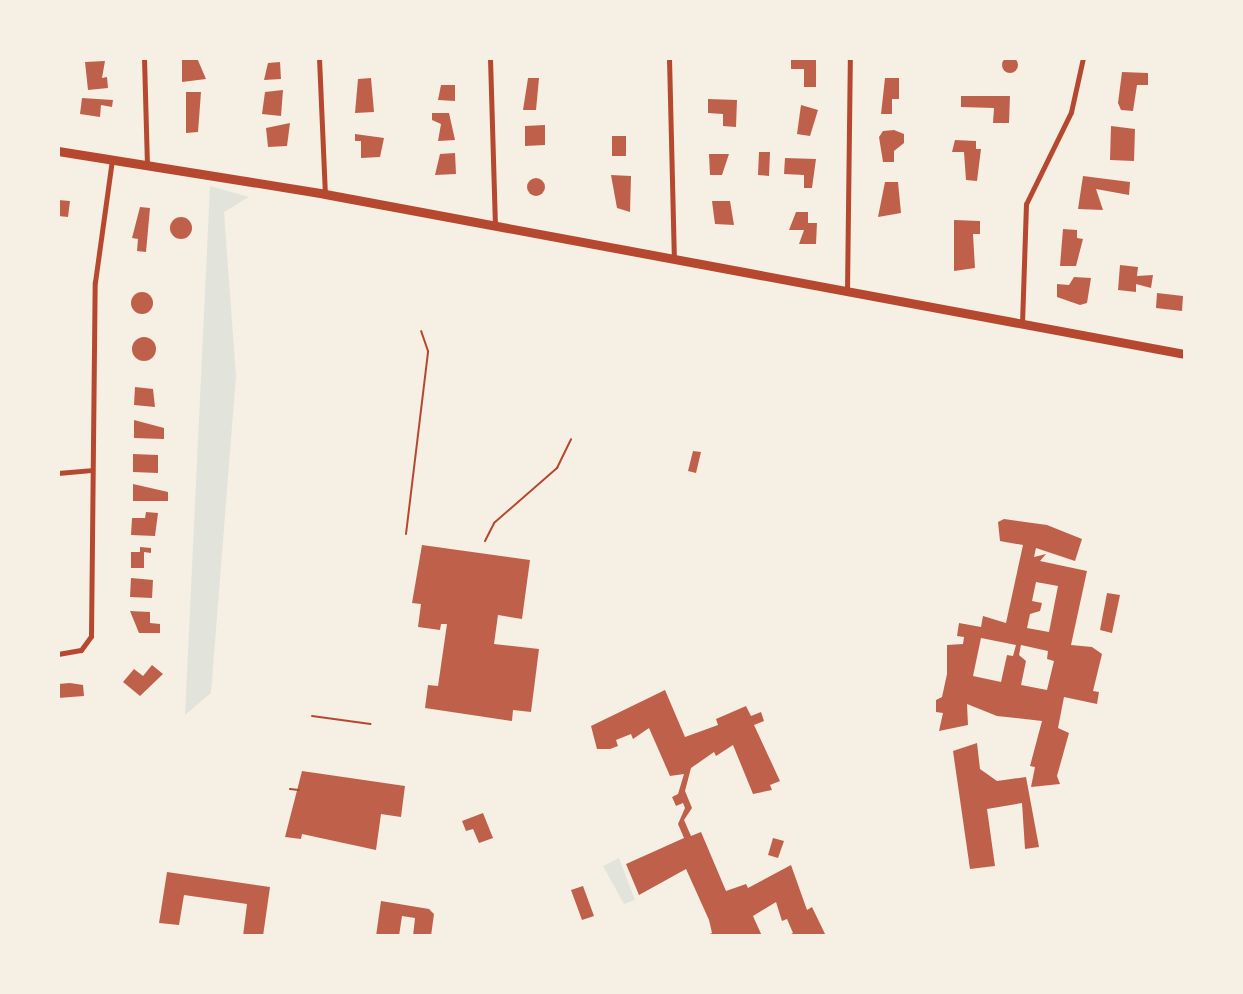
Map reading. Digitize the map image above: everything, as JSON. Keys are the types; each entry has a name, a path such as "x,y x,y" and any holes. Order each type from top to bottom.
{"highway":[{"path":"58,151 325,194 494,228 1185,354"}],"street":[{"path":"144,58 147,163"},
{"path":"319,58 325,194"},
{"path":"490,58 494,228"},
{"path":"669,58 674,260"},
{"path":"847,293 850,58"},
{"path":"1022,325 1026,204 1071,112 1083,58"},
{"path":"58,654 86,647 91,630 95,282 112,158"},
{"path":"58,473 91,470"}],"path":[{"path":"406,534 428,351 421,331"},
{"path":"485,541 494,523 557,468 571,439"},
{"path":"312,716 370,724"},
{"path":"290,789 299,790"}],"shaded area":[{"path":"210,186 249,197 224,212 236,376 211,693 185,715"},
{"path":"619,858 635,900 624,904 603,866"}],"building":[{"path":"1007,57 1013,57 1018,65 1016,71 1007,73 1002,68 1002,62"},
{"path":"182,58 197,58 206,79 182,82"},
{"path":"816,58 816,87 804,87 804,69 791,69 791,60"},
{"path":"105,61 102,78 107,77 108,88 88,90 85,62"},
{"path":"280,62 281,79 264,80 268,63"},
{"path":"1122,72 1148,73 1148,85 1137,85 1133,111 1121,110 1118,103"},
{"path":"371,78 374,112 355,113 358,79"},
{"path":"528,78 539,78 536,110 523,110"},
{"path":"885,78 899,78 899,99 892,99 892,114 881,114"},
{"path":"441,85 455,85 455,101 438,100"},
{"path":"283,90 281,116 262,114 265,92"},
{"path":"186,92 201,92 198,132 186,133"},
{"path":"961,96 1010,96 1009,123 993,123 994,108 961,107"},
{"path":"82,98 113,100 112,107 101,105 100,117 80,114"},
{"path":"708,99 737,100 736,127 723,126 723,114 708,113"},
{"path":"801,105 818,110 810,136 797,134"},
{"path":"432,113 449,113 455,140 438,141 441,124 432,120"},
{"path":"290,123 287,146 268,147 266,128"},
{"path":"545,125 545,145 525,146 525,126"},
{"path":"1111,126 1135,129 1134,161 1110,160"},
{"path":"894,130 904,134 904,143 894,151 894,162 883,162 879,137 883,131"},
{"path":"355,134 384,138 380,157 361,158 361,141 355,141"},
{"path":"612,136 626,136 626,156 612,156"},
{"path":"955,140 976,141 976,149 981,149 977,181 966,180 964,152 952,152"},
{"path":"759,152 770,152 769,176 758,175"},
{"path":"455,153 456,174 435,175 440,154"},
{"path":"709,154 729,154 722,175 710,175"},
{"path":"785,158 816,159 812,188 804,188 804,175 784,174"},
{"path":"611,175 631,176 630,212 617,208"},
{"path":"1083,176 1130,182 1129,195 1096,189 1103,210 1078,209"},
{"path":"536,178 545,187 536,196 527,187"},
{"path":"885,182 898,182 901,213 878,217"},
{"path":"58,200 70,201 68,217 58,216"},
{"path":"712,201 730,201 734,225 715,224"},
{"path":"140,207 150,208 146,252 137,251 138,239 132,238"},
{"path":"796,212 808,212 808,223 817,223 816,244 799,244 804,230 789,230"},
{"path":"181,217 192,228 181,239 170,228"},
{"path":"954,220 980,221 980,234 973,234 975,268 954,271"},
{"path":"1063,229 1077,230 1077,238 1083,239 1076,266 1060,266"},
{"path":"1120,265 1138,267 1137,276 1153,275 1151,288 1136,284 1136,292 1118,290"},
{"path":"1074,277 1091,278 1087,303 1080,305 1057,297 1057,284 1069,285"},
{"path":"142,292 150,295 153,303 150,311 142,314 134,311 131,303 134,295"},
{"path":"1157,293 1183,296 1182,311 1156,308"},
{"path":"144,337 152,341 156,349 152,357 144,361 136,357 132,349 136,341"},
{"path":"135,387 153,389 155,407 134,405"},
{"path":"134,420 164,428 164,439 134,438"},
{"path":"693,451 701,452 696,473 688,471"},
{"path":"133,454 158,455 158,473 133,472"},
{"path":"133,484 168,492 168,501 133,501"},
{"path":"146,512 158,513 155,536 131,535 132,518 145,518"},
{"path":"1004,519 1047,525 1082,539 1075,561 1036,548 1034,557 1046,554 1040,561 1087,571 1071,645 1092,647 1102,654 1093,691 1099,692 1097,704 1064,697 1058,728 1069,733 1057,776 1060,784 1031,787 1035,767 1030,766 1042,721 997,716 967,704 968,725 939,731 943,713 936,712 936,700 942,697 947,674 947,645 963,644 964,637 957,636 959,623 981,627 983,616 1006,623 1023,545 1000,541 998,522","holes":["1036,582 1058,586 1049,632 1027,628 1030,614 1040,611 1042,603 1032,601","981,638 1016,645 1013,656 1007,655 1001,682 973,676","1021,645 1048,651 1047,659 1054,661 1047,690 1021,685 1026,661 1019,655"]},
{"path":"422,545 530,560 522,619 498,615 494,644 539,649 531,712 513,710 512,721 425,708 428,685 438,686 447,624 441,624 440,630 418,627 421,604 412,603"},
{"path":"140,547 151,548 151,553 144,552 144,568 131,568 131,552 140,552"},
{"path":"131,578 153,580 152,598 130,597"},
{"path":"1107,593 1120,595 1112,633 1100,630"},
{"path":"130,611 150,612 150,623 160,624 160,633 139,633"},
{"path":"152,665 163,674 140,696 123,682 134,669 143,676"},
{"path":"58,684 83,685 84,696 58,698"},
{"path":"665,690 685,737 718,725 716,719 746,706 751,716 761,712 764,721 754,725 780,781 770,785 772,790 753,794 733,745 716,756 714,752 691,768 685,791 692,808 684,820 691,836 701,832 726,891 746,884 748,888 791,865 807,910 812,907 826,936 787,936 793,933 787,919 782,921 776,902 753,916 762,936 705,936 712,933 709,920 686,869 639,895 626,864 684,838 678,824 685,808 683,803 676,806 672,797 678,794 684,774 670,776 649,728 633,739 631,734 616,740 618,746 597,749 591,726"},
{"path":"977,743 980,769 997,781 1026,777 1039,847 1025,849 1022,803 987,809 995,866 970,869 953,751"},
{"path":"302,771 405,786 401,817 381,814 376,850 302,834 301,839 285,837"},
{"path":"483,813 493,838 479,843 473,829 466,831 462,821"},
{"path":"773,838 784,841 778,858 768,855"},
{"path":"167,872 270,887 263,936 243,936 247,904 184,895 179,925 159,923"},
{"path":"583,886 594,916 582,920 571,890"},
{"path":"381,901 429,909 434,914 431,936 413,936 415,918 402,916 399,936 376,936"}]}
